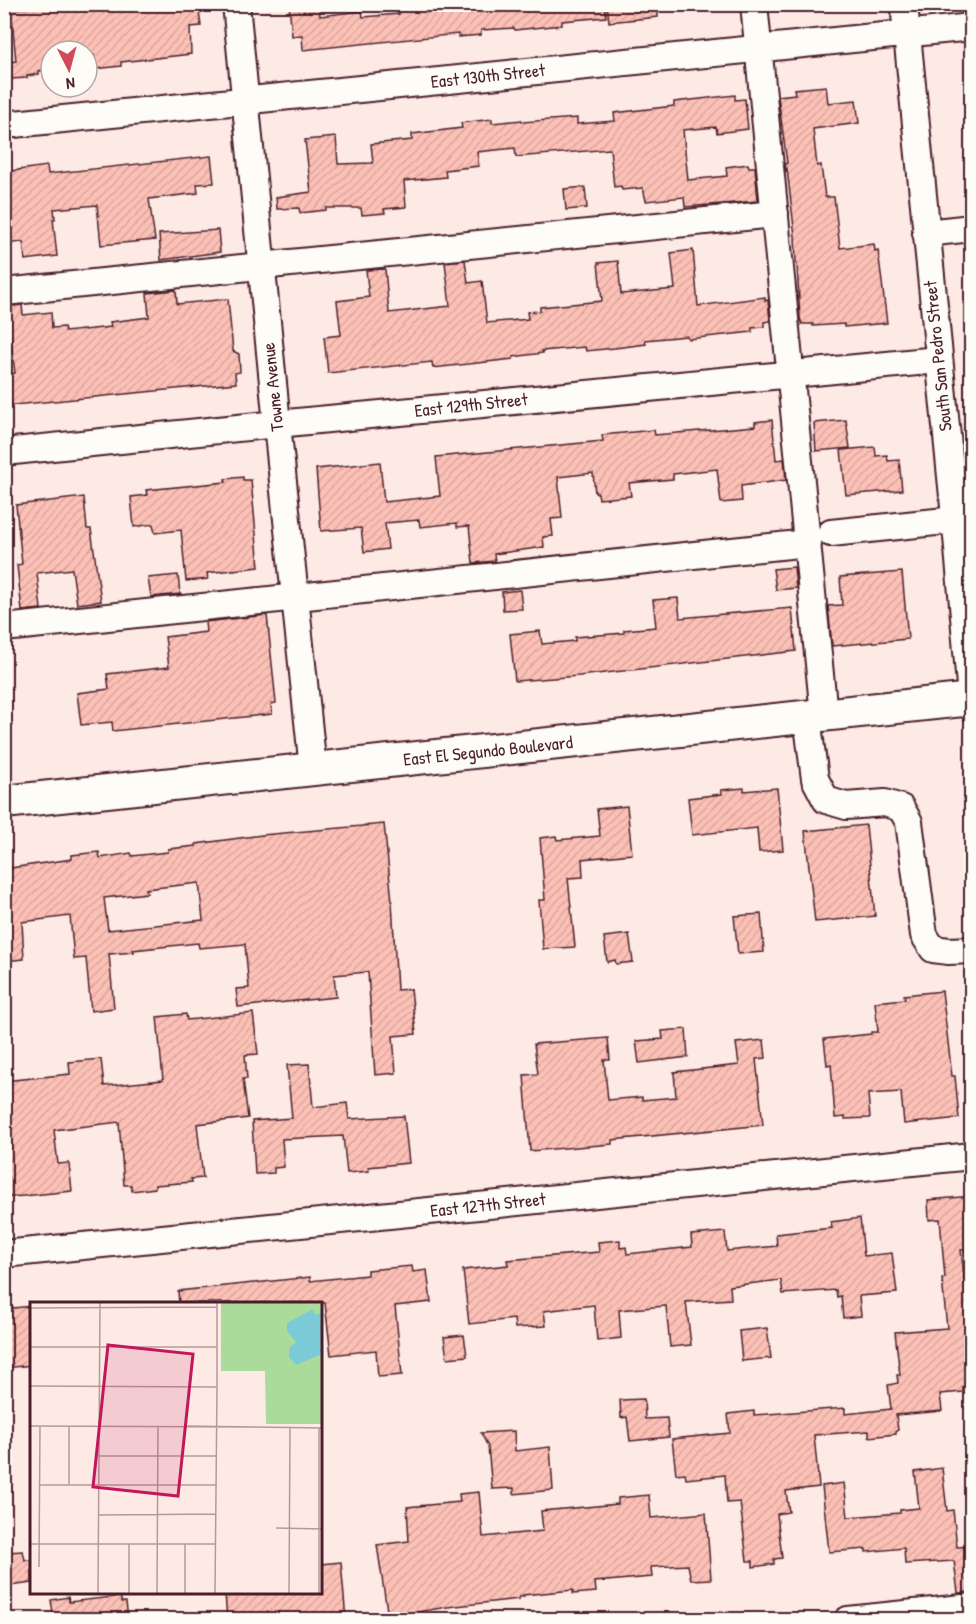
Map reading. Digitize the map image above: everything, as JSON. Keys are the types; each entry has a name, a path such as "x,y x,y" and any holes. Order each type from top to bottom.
{"main road":[{"name":"East El Segundo Boulevard","path":"4,802 815,716 971,702"}],"street":[{"name":"Towne Avenue","path":"236,4 313,769"},
{"path":"754,4 808,543 815,716 815,779 826,800 846,806 885,803 901,808 909,822 924,935 933,949 972,950"},
{"name":"South San Pedro Street","path":"904,4 938,360 967,613 971,702"},
{"name":"East 130th Street","path":"4,125 972,27"},
{"path":"4,292 775,214"},
{"path":"926,233 972,228"},
{"name":"East 129th Street","path":"4,452 938,360"},
{"path":"831,533 955,520"},
{"path":"4,628 808,543"},
{"name":"East 127th Street","path":"4,1254 972,1156"},
{"path":"848,1620 972,1606"}],"building":[{"path":"42,4 198,4 201,26 190,27 191,54 121,62 121,66 99,69 99,39 39,39 39,74 27,76 27,78 10,79 9,62 16,61 11,9 42,6"},
{"path":"289,4 319,4 320,16 362,11 363,17 399,14 399,4 605,4 606,17 562,21 562,25 515,30 514,28 481,30 481,35 458,37 458,34 303,50 302,35 292,36"},
{"path":"607,4 658,4 658,17 609,22"},
{"path":"826,86 828,103 856,100 859,123 813,129 817,166 821,165 825,197 834,197 840,248 874,244 875,251 878,250 887,323 844,327 844,324 813,326 813,324 802,324 800,318 795,236 778,96 795,94 794,89"},
{"path":"735,95 735,100 745,99 748,129 717,133 716,127 683,130 688,180 727,176 726,167 748,164 749,167 755,167 758,201 685,207 684,197 646,201 643,188 622,190 621,186 614,187 610,149 516,157 515,148 477,152 479,166 445,170 446,177 404,181 406,207 384,209 385,213 362,215 361,208 326,208 326,210 300,213 299,208 277,209 276,197 311,192 305,140 336,137 338,164 373,163 371,144 412,140 412,134 462,128 461,123 492,119 492,123 577,118 577,124 615,121 614,113 674,106 674,102"},
{"path":"211,156 214,183 197,184 198,193 149,199 155,240 101,245 97,205 54,209 57,256 25,260 23,242 4,244 4,172 47,166 48,174"},
{"path":"585,187 587,208 566,210 564,189"},
{"path":"218,230 220,252 161,260 159,234"},
{"path":"693,250 698,306 765,297 765,301 768,300 770,321 764,322 764,327 752,328 752,332 688,339 687,336 645,340 646,344 586,351 585,347 542,351 543,353 513,357 513,359 433,368 432,362 328,373 324,337 341,335 337,301 369,297 366,270 385,269 389,313 450,306 445,262 465,260 468,283 482,281 487,323 528,319 527,312 540,311 540,307 602,301 598,263 618,261 621,294 675,289 671,253"},
{"path":"176,290 177,304 228,299 233,351 239,354 240,372 235,373 236,383 4,406 4,374 15,373 10,334 4,334 4,307 22,305 23,315 51,312 52,328 64,327 65,332 111,327 110,322 149,317 147,293"},
{"path":"772,420 776,460 784,459 786,480 741,486 742,501 721,503 717,469 673,474 673,479 629,483 631,496 599,499 598,493 595,493 593,473 558,477 562,518 551,519 553,536 543,537 544,547 494,554 495,561 473,563 469,526 457,527 457,523 420,527 419,520 385,523 388,549 364,552 361,528 321,531 316,469 380,462 384,502 440,496 436,457 603,441 602,435 654,430 655,435 755,426 755,422"},
{"path":"846,420 850,448 816,451 814,423"},
{"path":"875,447 876,456 887,455 888,461 899,460 902,490 846,495 841,450"},
{"path":"243,477 243,480 251,480 259,567 207,573 208,579 186,581 181,530 155,533 153,524 134,527 131,497 147,495 146,490 226,482 225,479"},
{"path":"84,497 87,529 91,529 101,601 77,604 72,569 37,573 41,609 22,611 17,565 22,564 16,505"},
{"path":"794,567 796,588 776,590 773,569"},
{"path":"902,572 908,639 832,646 828,606 842,605 840,577"},
{"path":"178,575 180,594 151,597 148,578"},
{"path":"520,590 522,609 503,610 502,592"},
{"path":"678,598 680,618 792,608 796,651 579,676 515,681 510,634 540,631 542,644 575,641 575,637 624,633 624,630 656,627 653,600"},
{"path":"267,615 276,703 271,704 272,714 113,731 112,722 81,725 77,693 109,689 107,674 169,667 165,637 206,632 205,622"},
{"path":"744,788 744,791 777,788 783,850 759,852 757,828 692,835 688,798 722,794 721,790"},
{"path":"627,806 632,854 582,859 583,877 568,878 575,947 543,949 539,900 545,900 540,838 556,836 557,840 600,836 597,809"},
{"path":"384,824 392,901 397,990 411,989 416,1034 393,1036 396,1073 375,1075 368,972 334,975 336,997 238,1007 236,989 249,988 245,944 199,948 198,943 133,950 134,952 109,954 114,1008 91,1011 86,958 74,959 70,916 22,922 24,959 4,961 4,869 72,859 72,855 99,852 100,858 131,853 132,856 262,835","holes":["199,883 203,920 108,930 104,898 147,893 146,889"]},
{"path":"866,825 875,916 815,922 805,831"},
{"path":"761,914 764,952 738,954 734,916"},
{"path":"629,934 633,962 616,964 615,960 607,962 604,937"},
{"path":"942,991 959,1118 904,1124 901,1092 868,1094 870,1118 835,1118 831,1064 827,1065 824,1039 878,1032 875,1002 905,999 904,995"},
{"path":"253,1013 258,1054 245,1055 247,1079 243,1079 248,1118 197,1124 203,1178 191,1179 192,1182 155,1185 155,1188 132,1191 131,1185 124,1185 119,1122 54,1130 58,1164 69,1163 72,1191 4,1198 4,1081 70,1074 69,1062 101,1059 104,1086 163,1080 157,1017 186,1014 187,1020"},
{"path":"686,1029 688,1057 639,1063 636,1041 663,1039 662,1031"},
{"path":"608,1038 610,1060 604,1060 608,1100 676,1097 674,1072 739,1065 736,1043 764,1040 766,1058 756,1059 763,1125 612,1140 612,1144 530,1151 524,1075 538,1074 534,1044"},
{"path":"309,1064 313,1107 347,1103 349,1119 404,1116 409,1163 368,1167 369,1171 347,1173 343,1136 282,1139 284,1167 274,1168 274,1173 255,1174 252,1121 292,1118 287,1065"},
{"path":"972,1196 972,1249 961,1250 965,1284 969,1284 972,1311 972,1386 963,1387 963,1392 940,1394 942,1411 896,1415 898,1430 896,1434 869,1437 869,1431 814,1435 819,1487 786,1491 789,1512 777,1514 782,1558 774,1559 774,1564 753,1567 753,1561 747,1561 740,1502 727,1503 725,1475 686,1479 685,1473 676,1474 672,1439 730,1433 728,1414 754,1411 754,1415 845,1408 845,1414 891,1409 888,1385 898,1383 897,1375 900,1375 895,1332 947,1328 942,1279 945,1278 940,1219 929,1220 928,1200"},
{"path":"860,1218 864,1256 892,1253 897,1293 859,1296 861,1316 843,1318 841,1296 837,1297 836,1290 783,1294 781,1280 730,1286 731,1299 686,1302 691,1345 670,1347 666,1306 619,1310 621,1338 597,1341 594,1305 544,1311 546,1326 515,1328 514,1319 469,1324 463,1270 508,1265 507,1260 599,1252 598,1242 620,1240 620,1248 626,1247 627,1254 692,1247 691,1235 725,1232 727,1251 777,1246 776,1234 832,1228 831,1222"},
{"path":"412,1266 413,1272 427,1270 431,1302 395,1306 402,1375 378,1377 376,1350 331,1355 325,1303 322,1302 179,1302 178,1291 310,1277 310,1281 367,1275 367,1270"},
{"path":"30,1306 30,1365 4,1368 4,1309"},
{"path":"767,1328 771,1358 742,1361 739,1331"},
{"path":"464,1335 467,1356 447,1358 444,1337"},
{"path":"644,1399 645,1419 667,1418 669,1437 630,1441 627,1417 621,1418 620,1400"},
{"path":"514,1431 515,1451 550,1447 553,1490 514,1494 514,1488 492,1489 488,1447 481,1433"},
{"path":"942,1468 947,1511 953,1510 957,1547 972,1546 972,1592 958,1593 954,1561 905,1564 904,1548 866,1552 866,1549 829,1552 822,1486 844,1483 848,1517 900,1513 900,1510 919,1508 915,1472"},
{"path":"479,1492 483,1537 543,1531 541,1511 618,1504 618,1498 649,1495 651,1518 706,1513 711,1579 691,1580 688,1565 651,1567 652,1577 595,1582 596,1592 573,1594 573,1590 523,1595 524,1597 519,1597 519,1599 447,1607 388,1617 377,1545 409,1541 407,1507 460,1502 459,1494"},
{"path":"23,1551 25,1560 30,1560 30,1583 10,1586 7,1552"},
{"path":"341,1562 346,1620 227,1620 225,1594 322,1594 322,1564"},
{"path":"121,1596 121,1602 126,1602 128,1620 54,1620 51,1600 68,1597 69,1602"}]}
